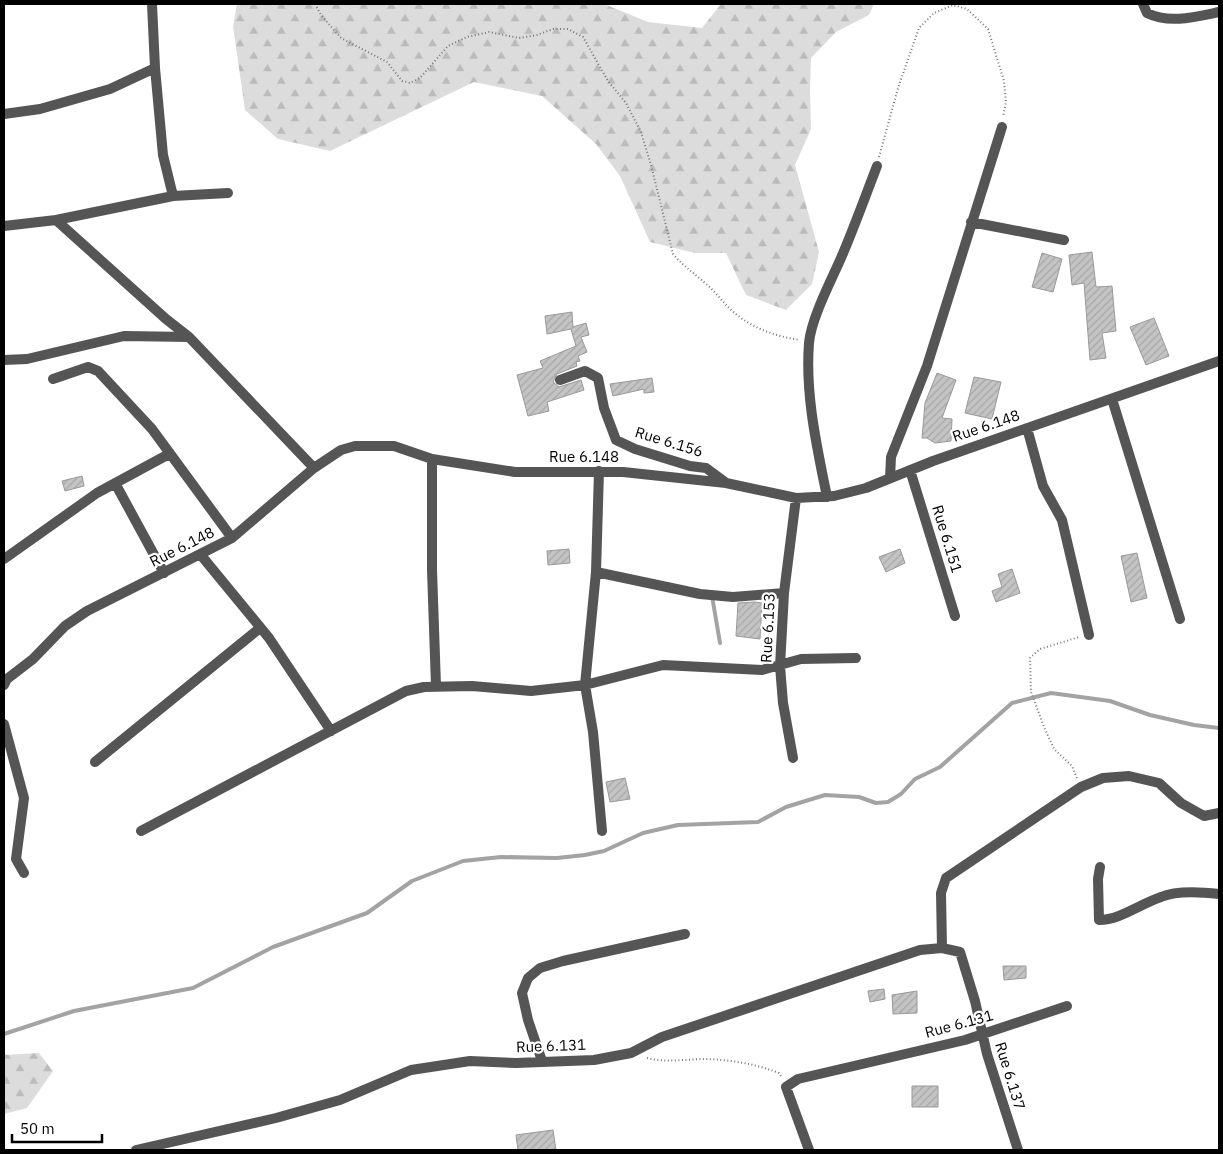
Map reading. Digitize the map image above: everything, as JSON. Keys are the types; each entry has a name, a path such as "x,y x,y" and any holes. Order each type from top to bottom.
{"street":[{"path":"152,4 155,68 163,156 174,196"},
{"path":"1143,4 1146,13 1160,19 1192,18 1219,12"},
{"path":"4,114 40,109 110,89 155,68"},
{"path":"890,478 891,457 927,366 1002,127"},
{"path":"827,497 808,389 809,341 822,301 854,228 877,166"},
{"path":"4,226 56,220 174,196 228,194"},
{"path":"56,220 166,319 189,336 314,468"},
{"path":"971,222 1064,240"},
{"path":"4,360 27,359 124,336 189,336"},
{"name":"Rue 6.148","path":"4,685 6,678 33,659 65,626 87,611 232,538 314,468 341,450 355,446 394,446 432,459 515,472 599,471 726,483 796,498 827,497 850,494 910,470 1219,361"},
{"path":"53,379 88,368 98,371 152,429 232,538"},
{"name":"Rue 6.156","path":"560,380 585,371 598,378 604,408 616,440 635,449 690,466 706,468 726,483"},
{"path":"1112,399 1180,619"},
{"path":"1027,428 1042,486 1062,520 1089,634"},
{"path":"4,559 115,483 169,454"},
{"path":"432,459 432,570 436,686"},
{"name":"Rue 6.151","path":"910,470 955,616"},
{"path":"599,471 596,572 585,685 593,732 602,831"},
{"path":"115,483 164,573"},
{"name":"Rue 6.153","path":"793,758 783,703 780,666 784,593 796,498"},
{"path":"200,554 260,628 331,731"},
{"path":"596,572 700,594 733,597 784,593"},
{"path":"95,762 260,628"},
{"path":"141,831 406,691 424,686 472,686 531,691 585,685 663,665 762,670 801,659 856,658"},
{"path":"4,724 24,798 16,859 24,873"},
{"path":"942,948 941,893 946,878 1081,787 1103,778 1129,776 1159,783 1181,803 1204,816 1219,813"},
{"path":"1100,867 1098,879 1099,920 1109,920 1163,896 1202,892 1219,894"},
{"path":"542,1061 528,1020 522,993 528,978 540,968 563,961 685,934"},
{"name":"Rue 6.131","path":"136,1150 276,1118 340,1100 411,1070 470,1061 594,1060 631,1053 662,1037 920,950 942,948 960,952"},
{"name":"Rue 6.137","path":"960,952 982,1034 1018,1150"},
{"name":"Rue 6.131","path":"786,1087 798,1080 982,1034 1067,1006"},
{"path":"786,1087 809,1150"}],"path":[{"path":"315,4 321,15 341,38 386,62 402,81 410,83 420,78 448,46 467,37 489,32 518,38 560,29 568,29 583,37 608,82 626,103 640,132 651,165 673,254 682,265 706,283 731,310 751,324 770,335 809,341"},
{"path":"877,166 898,88 919,28 934,13 953,5 967,9 988,29 1004,81 1006,102 1002,127"},
{"path":"1081,787 1072,766 1054,749 1044,727 1031,692 1030,658 1040,648 1089,634"},
{"path":"631,1053 657,1060 707,1059 757,1064 779,1073 786,1087"}],"green space":[{"path":"237,4 604,4 648,22 702,28 721,4 874,4 869,15 836,32 811,58 811,129 795,165 819,252 812,284 786,310 746,295 726,253 695,253 650,242 620,176 596,144 542,96 474,82 330,151 278,139 245,110 233,26"},
{"path":"39,1053 53,1071 27,1108 4,1114 4,1055"}],"building":[{"path":"1092,252 1096,287 1112,286 1116,331 1102,333 1106,358 1090,360 1084,283 1072,285 1069,255"},
{"path":"1042,253 1062,259 1053,292 1032,287"},
{"path":"572,312 573,327 586,323 589,335 581,337 587,352 578,356 580,361 576,362 577,366 557,374 553,382 559,387 581,380 584,390 547,402 549,411 528,416 517,375 543,368 540,361 576,346 571,329 547,334 545,316"},
{"path":"1154,318 1169,356 1146,365 1130,327"},
{"path":"937,373 956,380 942,418 952,419 951,441 935,443 927,438 922,438 925,403"},
{"path":"974,377 1001,382 992,419 965,413"},
{"path":"652,378 654,392 644,393 644,389 613,396 610,384"},
{"path":"82,476 84,486 65,491 62,481"},
{"path":"569,549 570,563 548,565 547,551"},
{"path":"900,549 905,563 886,572 879,557"},
{"path":"1137,553 1147,598 1131,602 1121,556"},
{"path":"1012,569 1020,593 996,602 992,591 1002,587 998,574"},
{"path":"738,603 762,603 760,639 736,636"},
{"path":"625,778 630,799 610,802 606,782"},
{"path":"1003,966 1026,966 1026,978 1004,980"},
{"path":"884,989 885,999 870,1002 868,991"},
{"path":"917,991 917,1013 893,1014 892,995"},
{"path":"912,1086 938,1086 938,1107 912,1107"},
{"path":"553,1130 556,1150 518,1150 516,1135"}],"waterway":[{"path":"712,596 720,643"},
{"path":"4,1034 74,1011 193,988 273,947 367,913 412,881 463,861 501,857 557,858 585,855 604,851 643,833 678,825 758,822 786,807 825,795 859,797 876,803 888,802 901,794 915,779 940,767 1012,703 1051,693 1110,701 1150,715 1194,725 1219,728"}]}
